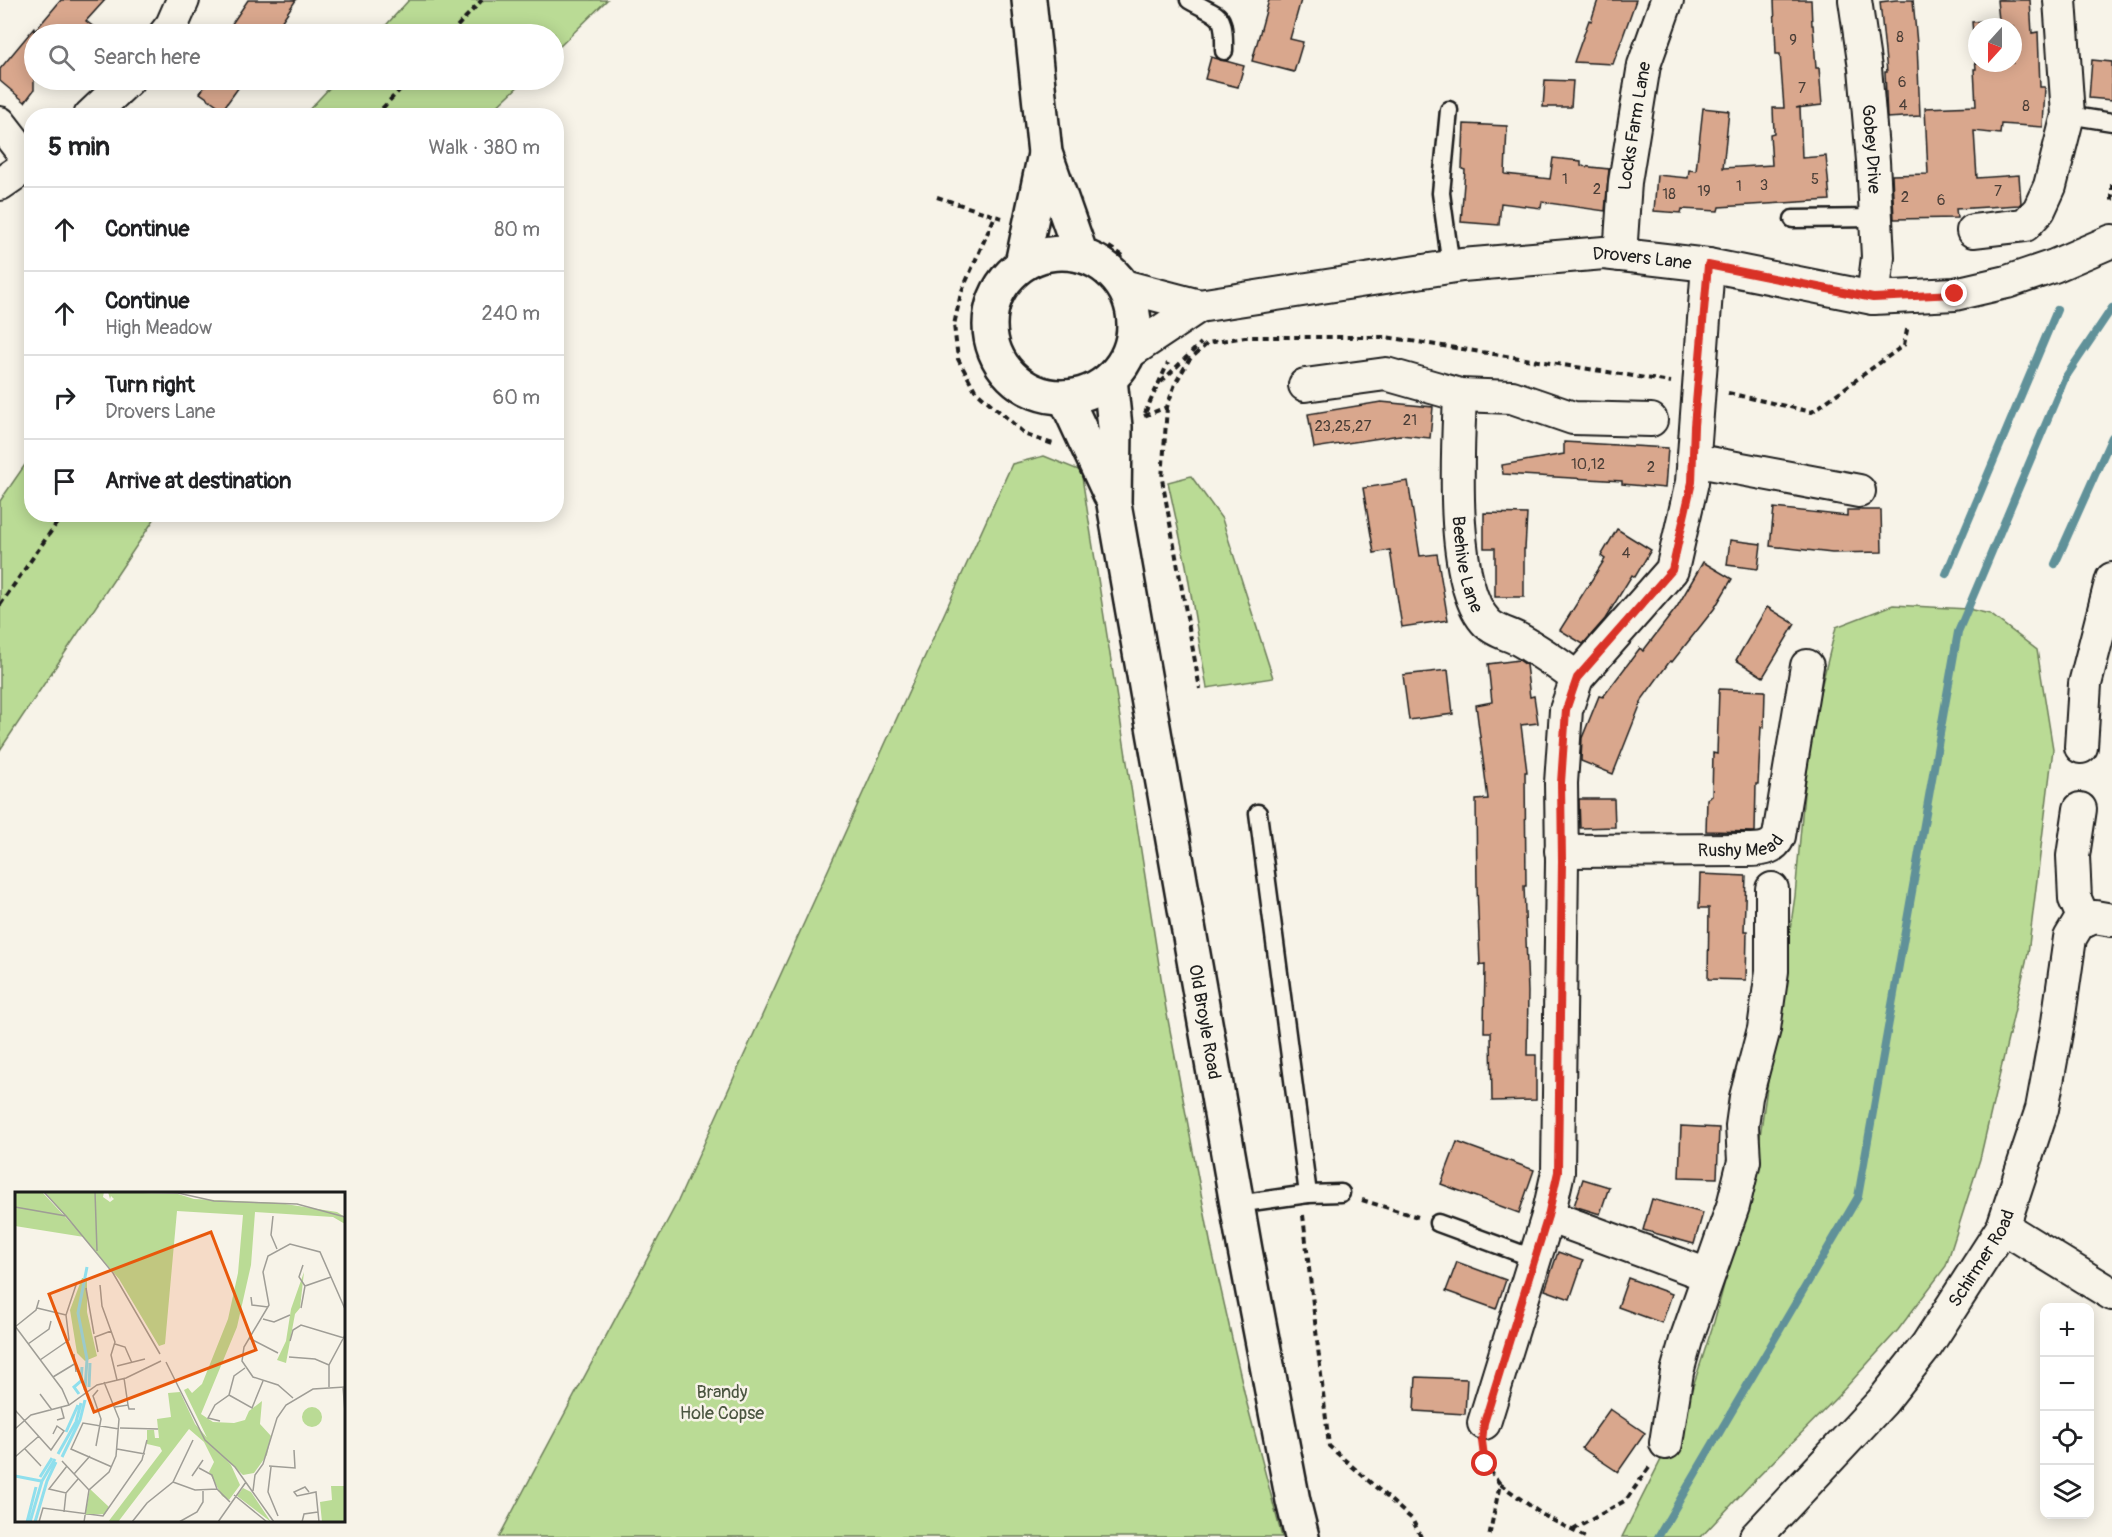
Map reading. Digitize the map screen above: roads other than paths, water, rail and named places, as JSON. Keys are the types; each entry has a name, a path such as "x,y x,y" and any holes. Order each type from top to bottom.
{"main road":[{"path":"1022,264 1045,153 1029,0"},
{"path":"1045,153 1092,248 1108,269 1127,273 1135,329 1130,352 1118,372 1100,387 1083,394 1065,397 1041,395 1020,384 1003,368 993,347 990,323 993,300 1005,280 1022,264 1044,255 1092,248"},
{"name":"Old Broyle Road","path":"1110,379 1114,427 1114,504 1237,1204 1293,1501 1302,1537"},
{"name":"Old Broyle Road","path":"1065,397 1114,504"}],"street":[{"path":"172,24 183,0"},
{"name":"Locks Farm Lane","path":"1620,255 1625,182 1644,65 1667,0"},
{"name":"Gobey Drive","path":"1855,0 1865,68 1876,218 1878,257 1873,298"},
{"path":"1973,231 2025,225 2039,210 2050,186 2068,115 2060,0"},
{"path":"98,108 117,90"},
{"path":"0,123 24,154"},
{"path":"0,184 24,168"},
{"name":"Drovers Lane","path":"1130,352 1204,321 1451,267 1539,257 1604,253 1708,265 1873,298 1955,294 2007,282 2054,266 2112,241"},
{"path":"1484,1423 1533,1258 1548,1216 1558,1172 1561,783 1566,710 1577,678 1672,570 1690,494 1708,265"},
{"name":"Drovers Lane","path":"1127,273 1204,321"},
{"path":"1305,385 1386,374 1460,395 1512,397 1573,418 1651,420"},
{"name":"Beehive Lane","path":"1460,395 1457,492 1461,543 1468,582 1476,606 1488,623 1547,656 1577,678"},
{"path":"1694,460 1859,491"},
{"path":"2081,747 2085,684 2105,640 2104,605 2112,579"},
{"name":"Rushy Mead","path":"1562,851 1743,850 1772,846 1776,843 1807,666"},
{"name":"Schirmer Road","path":"2080,809 2073,856 2075,899 2099,920"},
{"path":"1666,1443 1677,1372 1733,1206 1743,1161 1742,1126 1746,1097 1764,1029 1773,971 1772,889"},
{"name":"Schirmer Road","path":"1756,1537 1882,1402 1927,1345 2003,1227 2042,1109 2070,938 2079,923 2099,920"},
{"path":"1548,1216 1708,1275"},
{"path":"2003,1227 2112,1294"}],"lane":[{"path":"1189,0 1218,14 1225,27 1224,51"},
{"path":"1449,110 1441,193 1451,267"},
{"path":"2068,115 2112,122"},
{"path":"1793,219 1876,218"},
{"path":"1258,813 1308,1194"},
{"path":"1237,1204 1308,1194 1341,1193"},
{"path":"1438,1223 1533,1258"}],"waterway":[{"path":"1658,1537 1858,1197 1958,632 2065,378 2112,308"},
{"path":"1946,574 2057,310"},
{"path":"2055,564 2112,437"}],"park label":[{"name":"Brandy Hole Copse","path":"722,1402"}]}
